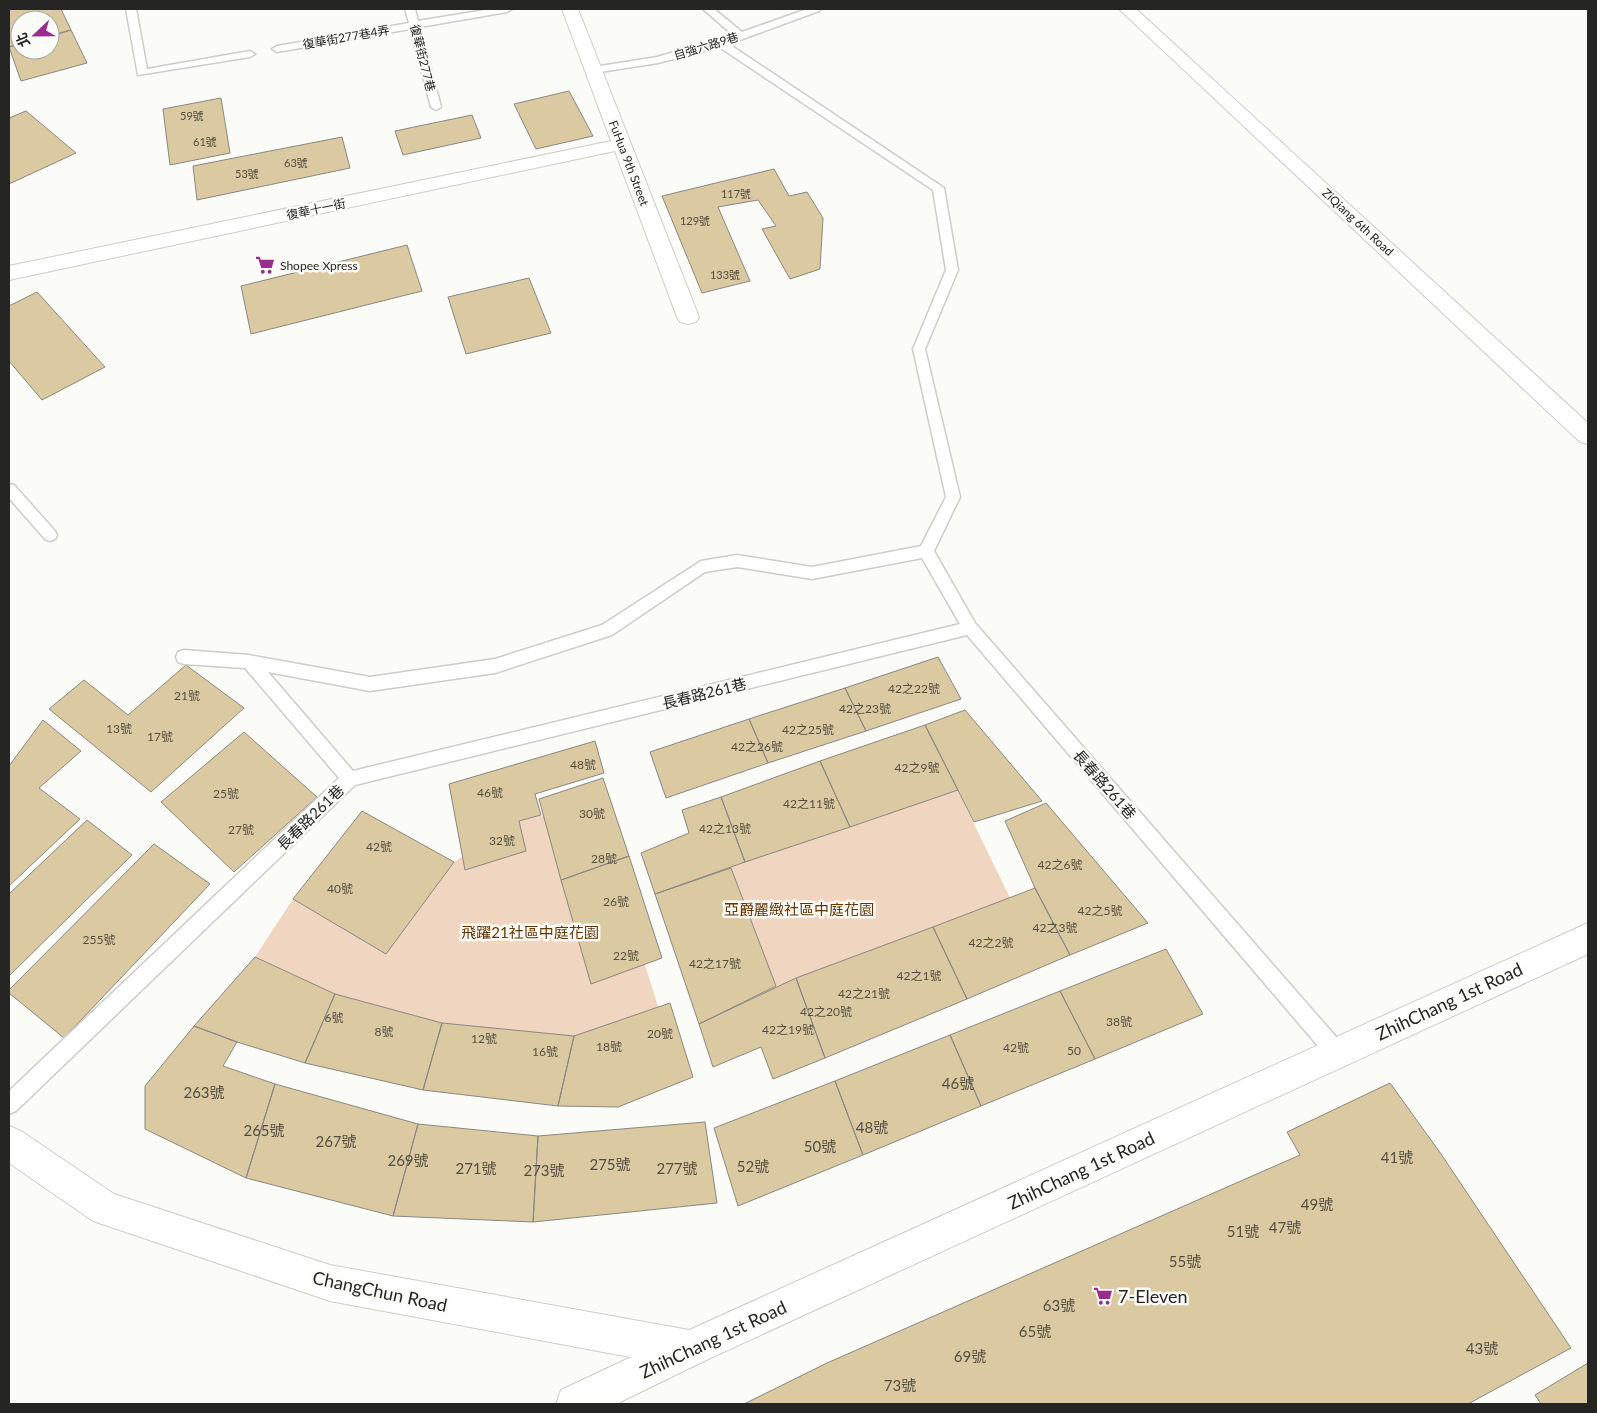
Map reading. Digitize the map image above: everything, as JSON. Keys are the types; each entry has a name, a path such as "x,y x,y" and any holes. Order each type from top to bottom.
{"street":[{"name":"FuHua 9th Street","path":"570,9 688,317"},
{"name":"ZiQiang 6th Road","path":"1127,9 1588,436"},
{"name":"復華十一街","path":"9,273 622,144"},
{"name":"ZhihChang 1st Road","path":"575,1404 689,1349 1588,938"},
{"name":"ChangChun Road","path":"9,1143 105,1209 330,1284 689,1349"}],"lane":[{"path":"131,9 142,73 250,54"},
{"name":"復華街277巷","path":"410,9 436,107"},
{"path":"414,24 507,9"},
{"path":"708,9 740,36"},
{"name":"自強六路9巷","path":"594,70 658,60 721,43 816,9"},
{"name":"復華街277巷4弄","path":"277,49 414,24"},
{"path":"721,43 938,188 952,270 919,349 953,497 926,550"},
{"path":"9,489 50,535"},
{"path":"926,550 970,628"},
{"path":"184,658 249,662 370,684 495,666 607,630 701,567 737,561 812,573 926,550"},
{"name":"長春路261巷","path":"9,1104 350,779 970,628 1337,1053"},
{"path":"249,662 350,779"}],"green space":[{"name":"亞爵麗緻社區中庭花園","path":"954,783 1013,904 752,998 704,870"},
{"name":"飛躍21社區中庭花園","path":"594,803 662,1019 574,1036 442,1023 335,994 255,957 293,899 386,954 454,862 519,821"}],"building":[{"path":"9,9 61,9 71,30 60,33 60,10 10,10 9,47"},
{"path":"71,30 87,63 21,81 14,60 60,60 60,33"},
{"path":"569,91 593,136 536,149 514,104"},
{"path":"221,98 230,153 170,165 163,109"},
{"path":"26,111 76,153 9,184 9,118"},
{"path":"472,115 481,138 403,155 395,131"},
{"path":"342,137 350,168 197,200 193,166"},
{"path":"774,169 789,196 807,192 823,218 820,269 790,279 762,229 776,226 758,200 718,207 750,281 702,293 662,196"},
{"path":"407,245 422,291 251,334 241,286"},
{"path":"529,278 551,333 466,354 448,297"},
{"path":"37,292 105,367 42,400 9,361 9,306"},
{"path":"938,657 961,699 866,731 845,688"},
{"path":"186,665 244,708 151,792 49,709 84,680 128,715"},
{"path":"845,688 866,731 768,763 749,719"},
{"path":"965,710 1042,801 974,822 925,725"},
{"path":"749,719 768,763 666,798 650,752"},
{"path":"43,720 81,751 39,788 80,819 9,886 9,766"},
{"path":"925,725 958,790 850,827 820,761"},
{"path":"244,732 317,797 234,872 161,802"},
{"path":"595,741 604,773 535,794 541,815 519,821 526,851 465,870 449,784"},
{"path":"820,761 850,827 745,862 721,797"},
{"path":"603,778 629,856 561,880 539,799"},
{"path":"721,797 745,862 655,894 641,853 689,833 682,810"},
{"path":"1046,803 1148,923 1070,955 1035,888 1005,821"},
{"path":"362,811 454,862 386,954 293,899"},
{"path":"87,820 132,855 9,976 9,894"},
{"path":"154,844 210,884 64,1038 9,993 9,990"},
{"path":"629,856 662,958 591,984 561,880"},
{"path":"731,868 776,986 699,1024 655,894"},
{"path":"1035,888 1070,955 967,999 933,927"},
{"path":"933,927 967,999 825,1058 796,978"},
{"path":"1166,949 1203,1014 1095,1059 1060,991"},
{"path":"255,957 335,994 305,1063 237,1042 194,1026"},
{"path":"796,978 825,1058 773,1079 761,1047 713,1067 699,1024"},
{"path":"1060,991 1095,1059 981,1106 950,1035"},
{"path":"335,994 442,1023 423,1090 305,1063"},
{"path":"670,1003 693,1077 618,1107 558,1106 574,1036"},
{"path":"442,1023 574,1036 558,1106 423,1090"},
{"path":"194,1026 237,1042 223,1066 275,1084 246,1178 145,1129 145,1086"},
{"path":"950,1035 981,1106 863,1155 835,1081"},
{"path":"835,1081 863,1155 738,1206 714,1128"},
{"path":"1390,1083 1441,1154 1571,1348 1468,1404 744,1404 827,1363 1300,1155 1287,1132"},
{"path":"275,1084 418,1124 393,1216 246,1178"},
{"path":"705,1122 717,1203 533,1222 538,1136"},
{"path":"418,1124 538,1136 533,1222 393,1216"},
{"path":"1588,1363 1588,1404 1541,1404 1535,1395"}],"place":[{"name":"Shopee Xpress","path":"265,265"},
{"name":"7-Eleven","path":"1103,1296"}]}
